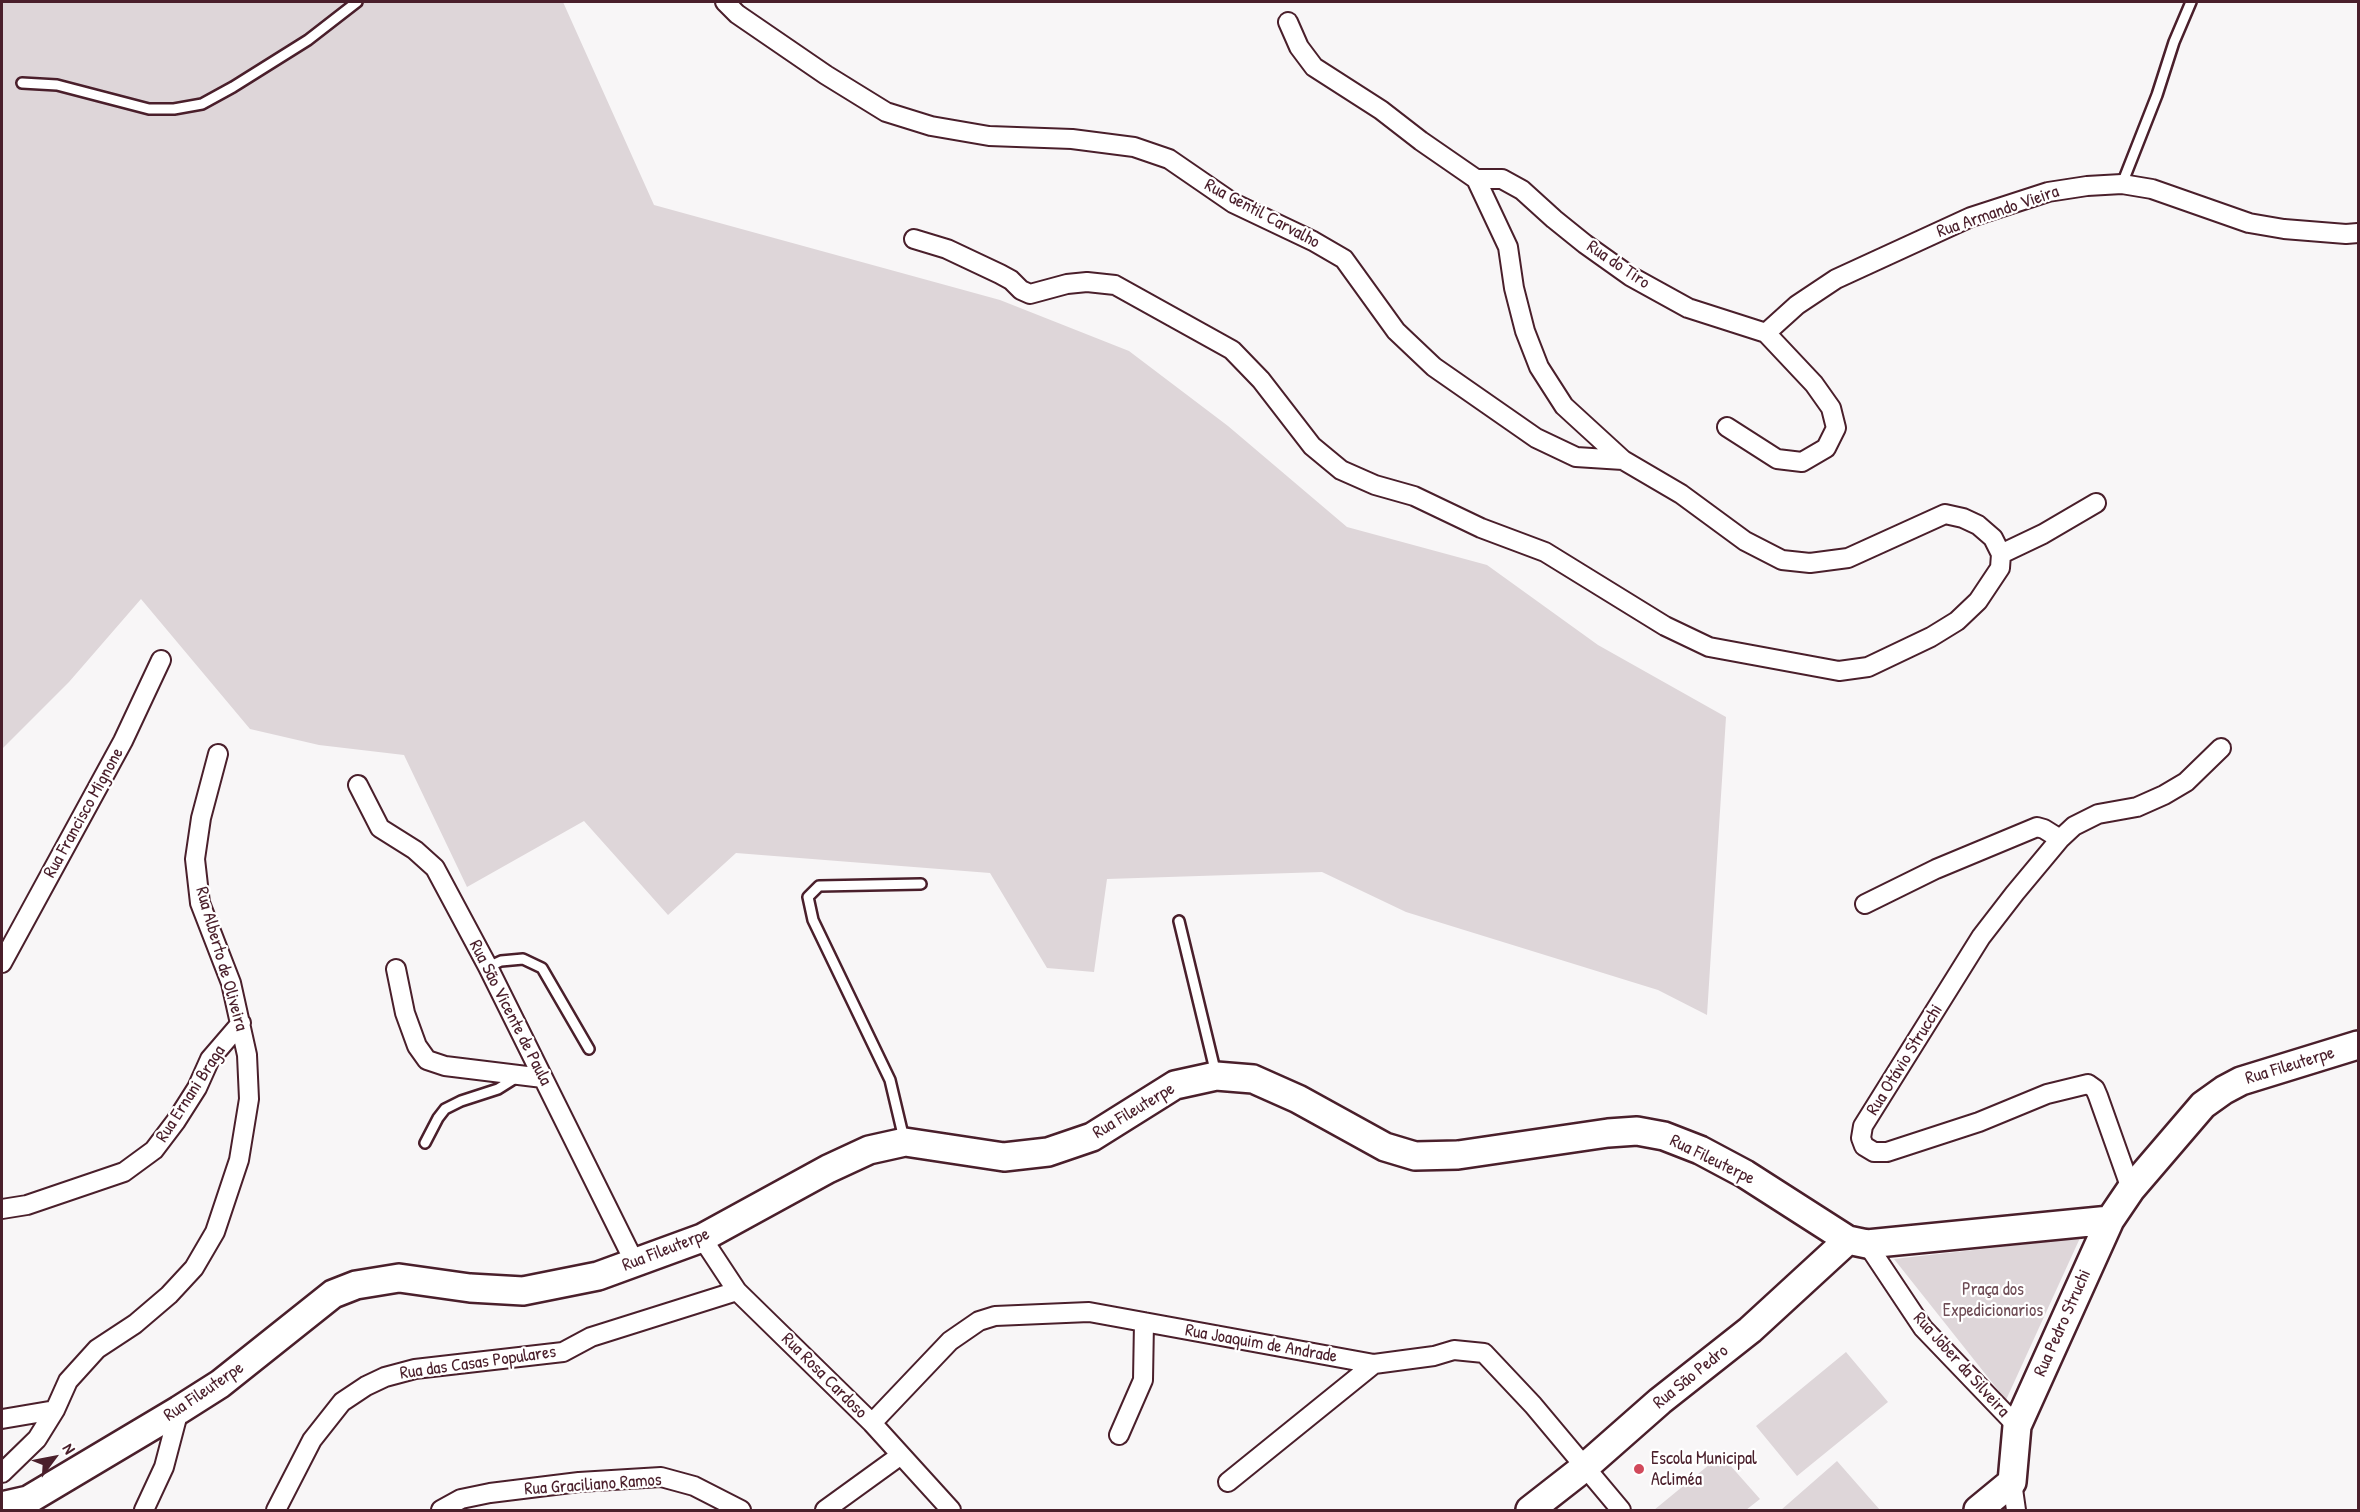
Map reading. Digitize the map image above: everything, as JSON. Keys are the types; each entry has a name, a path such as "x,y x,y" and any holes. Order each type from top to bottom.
{"main road":[{"name":"Rua Fileuterpe","path":"2110,1220 2130,1189 2204,1105 2224,1090 2241,1081 2358,1045"},
{"name":"Rua Fileuterpe","path":"2,1506 28,1500 179,1410 220,1384 333,1294 356,1285 399,1278 470,1288 523,1291 598,1276 702,1238 828,1169 869,1150 905,1142 1004,1157 1048,1152 1092,1137 1175,1085 1216,1076 1252,1079 1298,1099 1385,1147 1415,1156 1458,1155 1608,1133 1637,1131 1664,1136 1700,1150 1745,1174 1857,1242"},
{"path":"1857,1242 2110,1220"},
{"name":"Rua Pedro Struchi","path":"2012,1482 2017,1426 2110,1220"},
{"name":"Rua São Pedro","path":"1530,1510 1585,1467 1660,1401 1857,1242"},
{"path":"1978,1510 2012,1482"}],"street":[{"name":"Rua Gentil Carvalho","path":"725,2 737,14 816,69 886,112 931,126 989,136 1072,139 1134,147 1169,159 1233,203 1313,241 1344,259 1396,331 1434,367 1536,438 1576,457 1623,460"},
{"path":"914,239 947,249 1000,274 1030,294 1067,284 1087,282 1115,285 1232,350 1261,380 1312,446 1341,470 1375,485 1414,496 1481,528 1545,552 1665,626 1709,647 1839,671 1868,667 1923,642 1957,621 1978,600 2000,568 2001,554 1994,538 1978,525 1963,518 1945,514 1848,558 1810,564 1782,560 1745,541 1682,494 1623,460 1564,406 1539,367 1525,331 1514,288 1508,247 1476,179 1421,141 1382,110 1314,67 1299,46 1288,22"},
{"name":"Rua do Tiro","path":"1476,179 1502,179 1522,190 1554,219 1630,276 1688,308 1766,333 1814,384 1831,408 1836,428 1827,448 1802,462 1777,459 1727,426"},
{"name":"Rua Armando Vieira","path":"1766,333 1797,305 1836,279 1971,217 2048,192 2122,184 2151,189 2249,223 2284,229 2358,233"},
{"path":"2001,554 2043,534 2096,504"},
{"name":"Rua Francisco Mignone","path":"2,963 123,741 160,660"},
{"name":"Rua Otávio Strucchi","path":"2130,1189 2098,1096 2088,1084 2047,1094 1979,1122 1887,1152 1874,1152 1864,1146 1863,1126 1982,937 2060,839 2074,826 2098,814 2137,807 2164,795 2186,782 2221,748"},
{"name":"Rua Alberto de Oliveira","path":"2,1473 37,1439 55,1410 68,1381 97,1349 135,1324 169,1295 195,1268 215,1232 239,1160 249,1099 247,1055 231,983 200,903 195,859 201,818 218,754"},
{"name":"Rua São Vicente de Paula","path":"358,785 380,828 415,850 435,868 488,967 635,1263"},
{"path":"1865,904 1936,869 2037,827 2060,839"},
{"path":"396,969 405,1013 417,1046 427,1060 445,1066 543,1078"},
{"name":"Rua Ernani Braga","path":"2,1209 27,1204 124,1172 154,1150 197,1088 210,1059 241,1023"},
{"name":"Rua Rosa Cardoso","path":"702,1238 737,1291 872,1424 951,1510"},
{"name":"Rua Jober da Silveira","path":"1857,1242 1923,1328 2017,1426"},
{"name":"Rua das Casas Populares","path":"276,1510 312,1440 342,1402 366,1386 385,1377 415,1370 563,1352 591,1337 737,1291"},
{"name":"Rua Joaquim de Andrade","path":"872,1424 950,1341 979,1321 994,1316 1089,1312 1374,1364 1434,1356 1454,1350 1484,1353 1533,1406 1621,1510"},
{"path":"1119,1435 1143,1380 1144,1322"},
{"path":"1228,1482 1374,1364"},
{"path":"2,1419 55,1410"},
{"path":"144,1510 164,1467 179,1410"},
{"path":"825,1510 901,1455"},
{"name":"Rua Graciliano Ramos","path":"441,1510 461,1499 490,1493 579,1482 661,1477 694,1486 741,1510"},
{"path":"2012,1482 2016,1510"}],"lane":[{"path":"22,83 57,85 149,109 174,109 202,104 308,40 357,2"},
{"path":"2122,184 2191,2"},
{"path":"905,1142 890,1080 813,920 808,897 819,886 921,884"},
{"path":"1179,921 1216,1076"},
{"path":"488,967 501,961 523,959 542,968 590,1049"},
{"path":"425,1143 445,1109 461,1101 498,1089 519,1076"}],"green space":[{"path":"2,2 563,2 654,205 1000,300 1129,351 1228,426 1347,527 1487,565 1598,645 1726,717 1707,1015 1658,990 1406,912 1322,872 1107,879 1094,972 1047,968 990,873 736,853 668,915 584,821 467,887 404,755 319,745 250,729 141,599 69,682 2,749"},
{"name":"Praça dos Expedicionarios","path":"2080,1238 2006,1400 1894,1259"},
{"path":"1846,1352 1888,1402 1797,1476 1756,1426"},
{"path":"1721,1455 1760,1499 1746,1510 1654,1510"},
{"path":"1837,1461 1880,1510 1781,1510"}],"place":[{"name":"Escola Municipal Acliméa","path":"1639,1469"}]}
